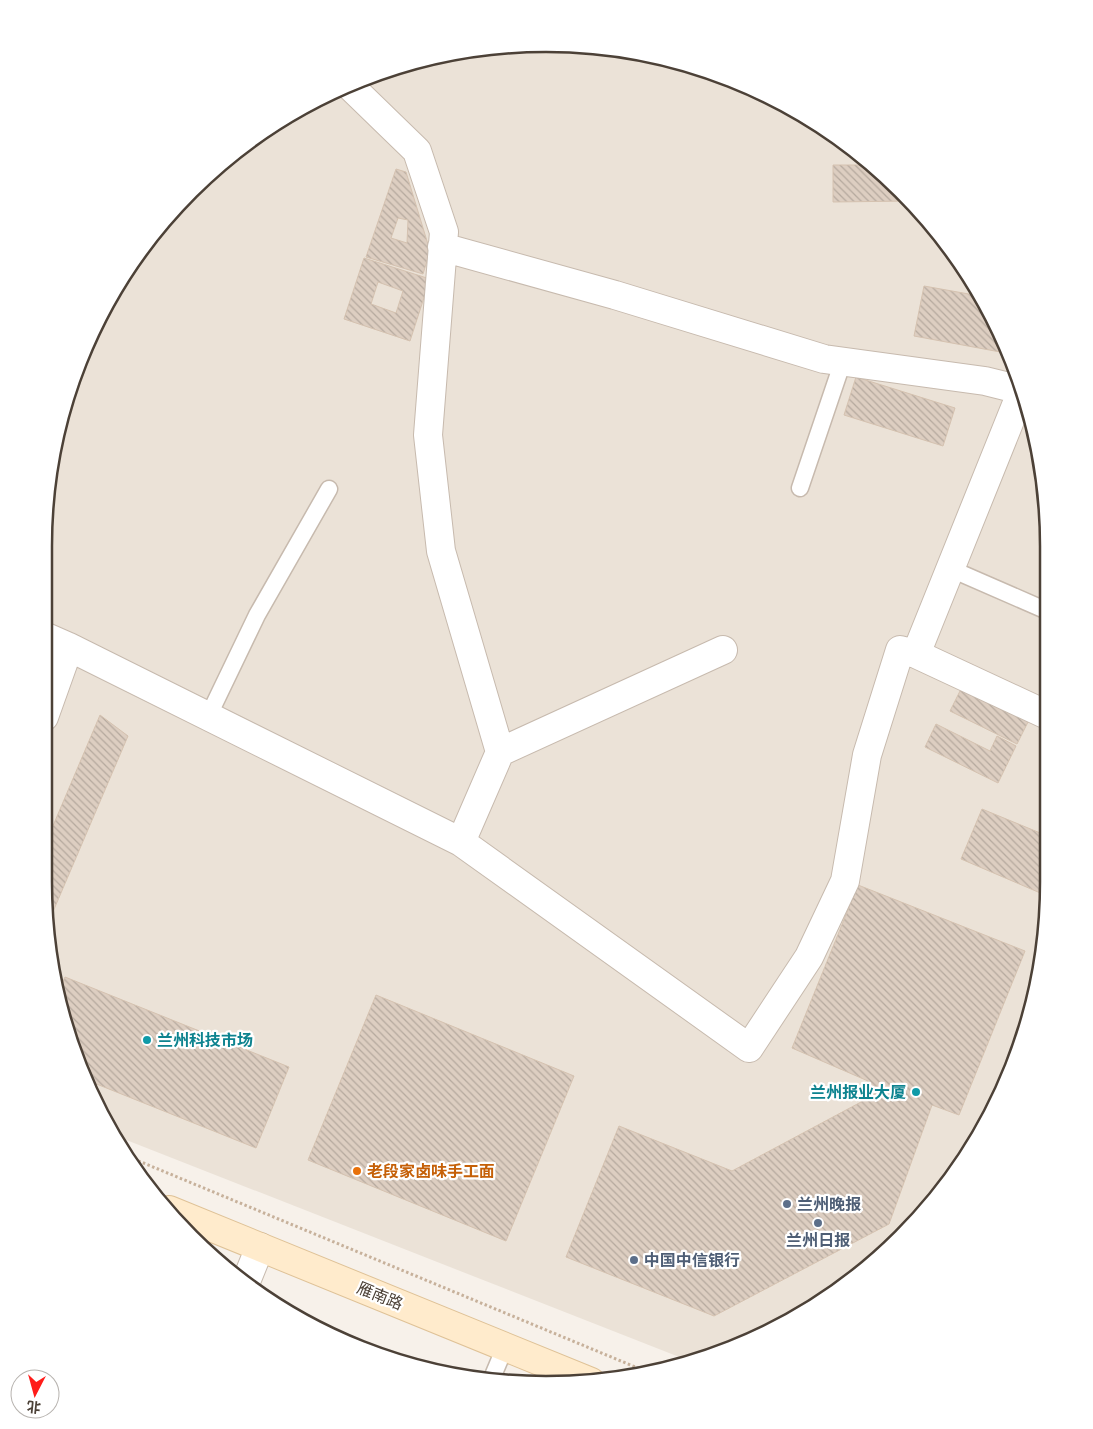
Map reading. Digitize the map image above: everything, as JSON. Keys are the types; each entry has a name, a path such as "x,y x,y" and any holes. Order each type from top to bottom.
{"main road":[{"name":"雁南路","path":"181,1215 574,1375"}],"street":[{"path":"356,91 417,151 444,232 428,435 430,454 441,551 500,752 461,842"},
{"path":"442,247 615,295 824,359 985,381 1014,388"},
{"path":"916,654 1018,402"},
{"path":"52,671 57,642 461,842 750,1048 808,957 845,881 867,755 900,650 916,654 1040,712"},
{"path":"500,752 723,650"},
{"path":"248,1276 260,1247"}],"lane":[{"path":"800,488 843,362"},
{"path":"208,717 257,615 329,489"},
{"path":"950,569 1040,608"},
{"path":"494,1373 505,1347"}],"path":[{"path":"139,1162 637,1368"}],"shaded area":[{"path":"546,52 611,57 643,62 674,69 736,90 765,103 821,136 872,175 896,197 918,221 957,272 990,328 1003,357 1024,419 1031,450 1039,514 1040,546 1039,915 1031,979 1024,1010 1003,1072 990,1101 957,1157 918,1208 872,1254 821,1293 765,1326 736,1339 681,1358 125,1139 103,1101 90,1072 69,1010 62,979 57,947 52,882 52,546 57,482 62,450 69,419 90,357 103,328 136,272 175,221 221,175 272,136 328,103 388,79 450,62 482,57"}],"building":[{"path":"833,165 860,165 900,201 833,202"},
{"path":"396,169 406,172 430,251 423,274 366,257","holes":["398,218 408,220 407,243 391,238"]},
{"path":"364,258 430,279 410,341 344,319","holes":["378,282 403,291 396,313 371,304"]},
{"path":"924,286 971,294 990,328 1001,352 914,336"},
{"path":"856,377 955,408 943,446 844,415"},
{"path":"966,679 1033,712 1017,744 950,711"},
{"path":"100,715 128,736 54,910 52,828"},
{"path":"936,724 990,751 997,736 1016,746 998,783 925,747"},
{"path":"982,809 1040,833 1040,893 961,859"},
{"name":"兰州报业大厦","path":"858,885 1025,951 959,1115 932,1105 889,1224 714,1316 566,1257 619,1126 732,1171 861,1102 868,1081 792,1048"},
{"name":"兰州科技市场","path":"65,977 289,1067 256,1148 95,1083 69,1010 63,982"},
{"path":"376,995 574,1076 506,1241 308,1160"}],"place":[{"name":"兰州科技市场","path":"147,1040"},
{"name":"兰州报业大厦","path":"916,1092"},
{"name":"老段家卤味手工面","path":"357,1171"},
{"name":"兰州晚报","path":"787,1204"},
{"name":"兰州日报","path":"818,1223"},
{"name":"中国中信银行","path":"634,1260"}]}
